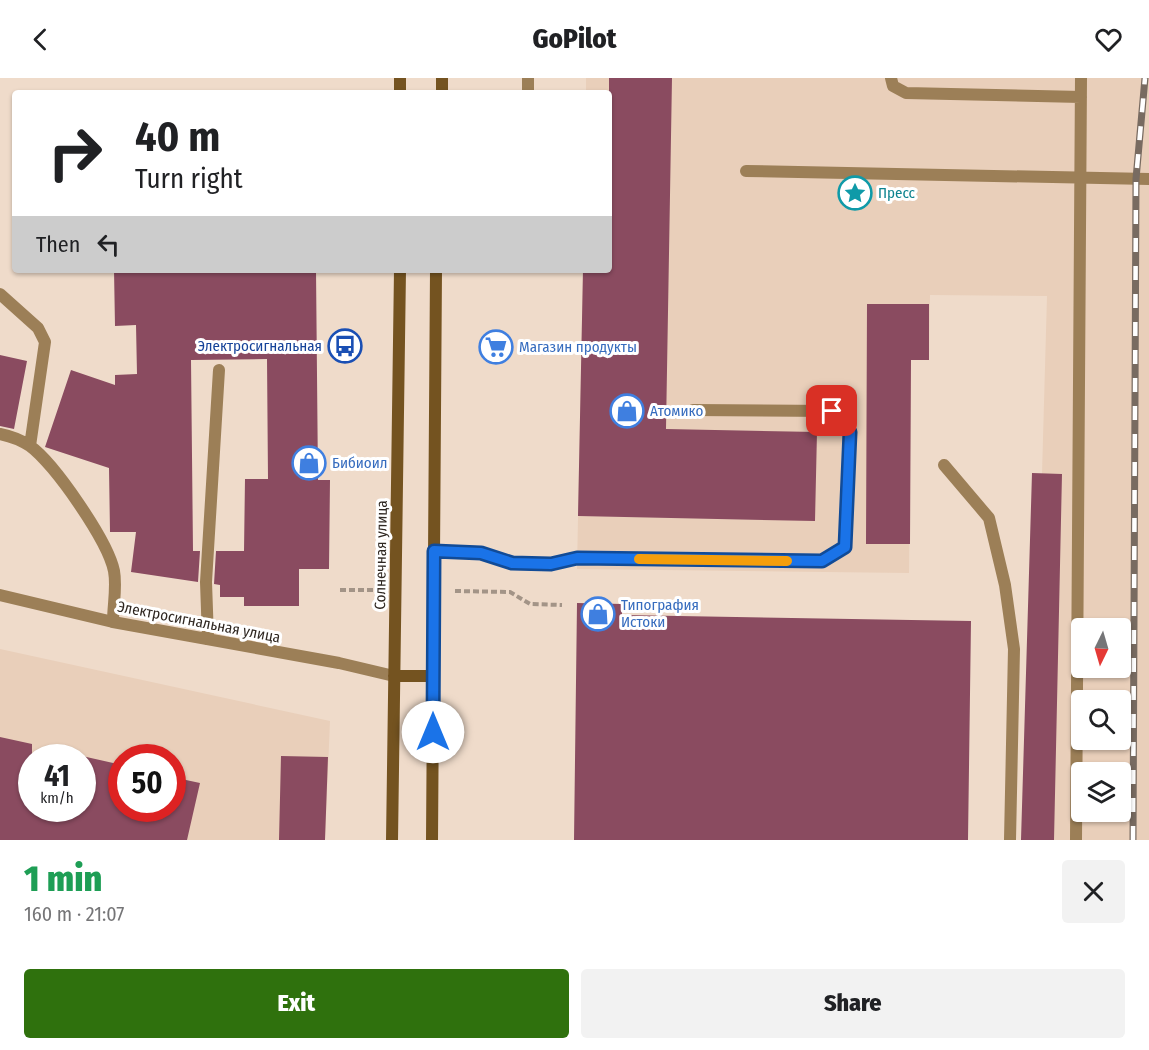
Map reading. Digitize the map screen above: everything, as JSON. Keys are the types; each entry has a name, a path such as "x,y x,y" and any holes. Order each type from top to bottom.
{"main road":[{"name":"Солнечная улица","path":"392,840 400,273"},
{"path":"432,840 436,273"},
{"path":"394,676 433,676"}],"street":[{"path":"891,78 893,86 906,93 1081,97"},
{"path":"1076,840 1081,78"},
{"path":"746,171 1149,179"},
{"path":"0,294 38,328 45,342 30,446"},
{"path":"208,639 206,582 219,370"},
{"path":"434,551 481,553 512,563 551,564 577,558 822,561 845,547 850,432 832,411 693,410"},
{"path":"0,434 30,446 56,472 97,532 114,570 113,621"},
{"path":"944,465 989,518 1005,585 1014,649 1010,840"},
{"name":"Электросигнальная улица","path":"0,596 113,621 394,676"}],"shaded area":[{"path":"586,78 1149,78 1149,840 1054,840 1042,474 1047,296 930,295 929,360 911,360 909,573 577,569 583,273 612,273 612,90 586,90"},
{"path":"0,649 330,721 325,840 0,840"}],"building":[{"path":"609,78 672,78 666,429 817,432 815,521 578,516 583,273 612,273 612,90 609,90"},
{"path":"114,273 316,273 318,480 330,480 329,569 299,569 299,606 244,606 244,597 220,597 220,585 214,584 216,551 244,551 245,479 268,479 267,359 191,360 193,551 200,551 198,582 131,572 136,532 110,532 109,468 45,447 71,370 115,385 115,375 137,374 136,325 115,326"},
{"path":"867,304 929,304 929,360 911,360 910,544 866,544"},
{"path":"0,355 27,361 14,429 0,426"},
{"path":"1032,473 1062,474 1054,840 1021,840"},
{"path":"577,603 622,604 622,615 971,621 968,840 574,840"},
{"path":"0,737 32,744 18,744 18,822 96,822 96,759 108,762 108,822 186,822 186,780 200,783 187,840 0,840"},
{"path":"281,756 328,757 325,840 279,840"}],"railway":[{"path":"1133,840 1136,179 1145,78"}],"slow traffic":[{"path":"639,559 787,561"}],"place":[{"name":"Пресс","path":"855,193"},
{"name":"Электросигнальная","path":"345,346"},
{"name":"Магазин продукты","path":"496,347"},
{"name":"Атомико","path":"627,411"},
{"name":"Бибиоил","path":"309,463"},
{"name":"Типография Истоки","path":"598,614"}],"route":[{"path":"433,732 434,551 481,553 512,563 551,564 577,558 822,561 845,547 850,432 832,411"}]}
